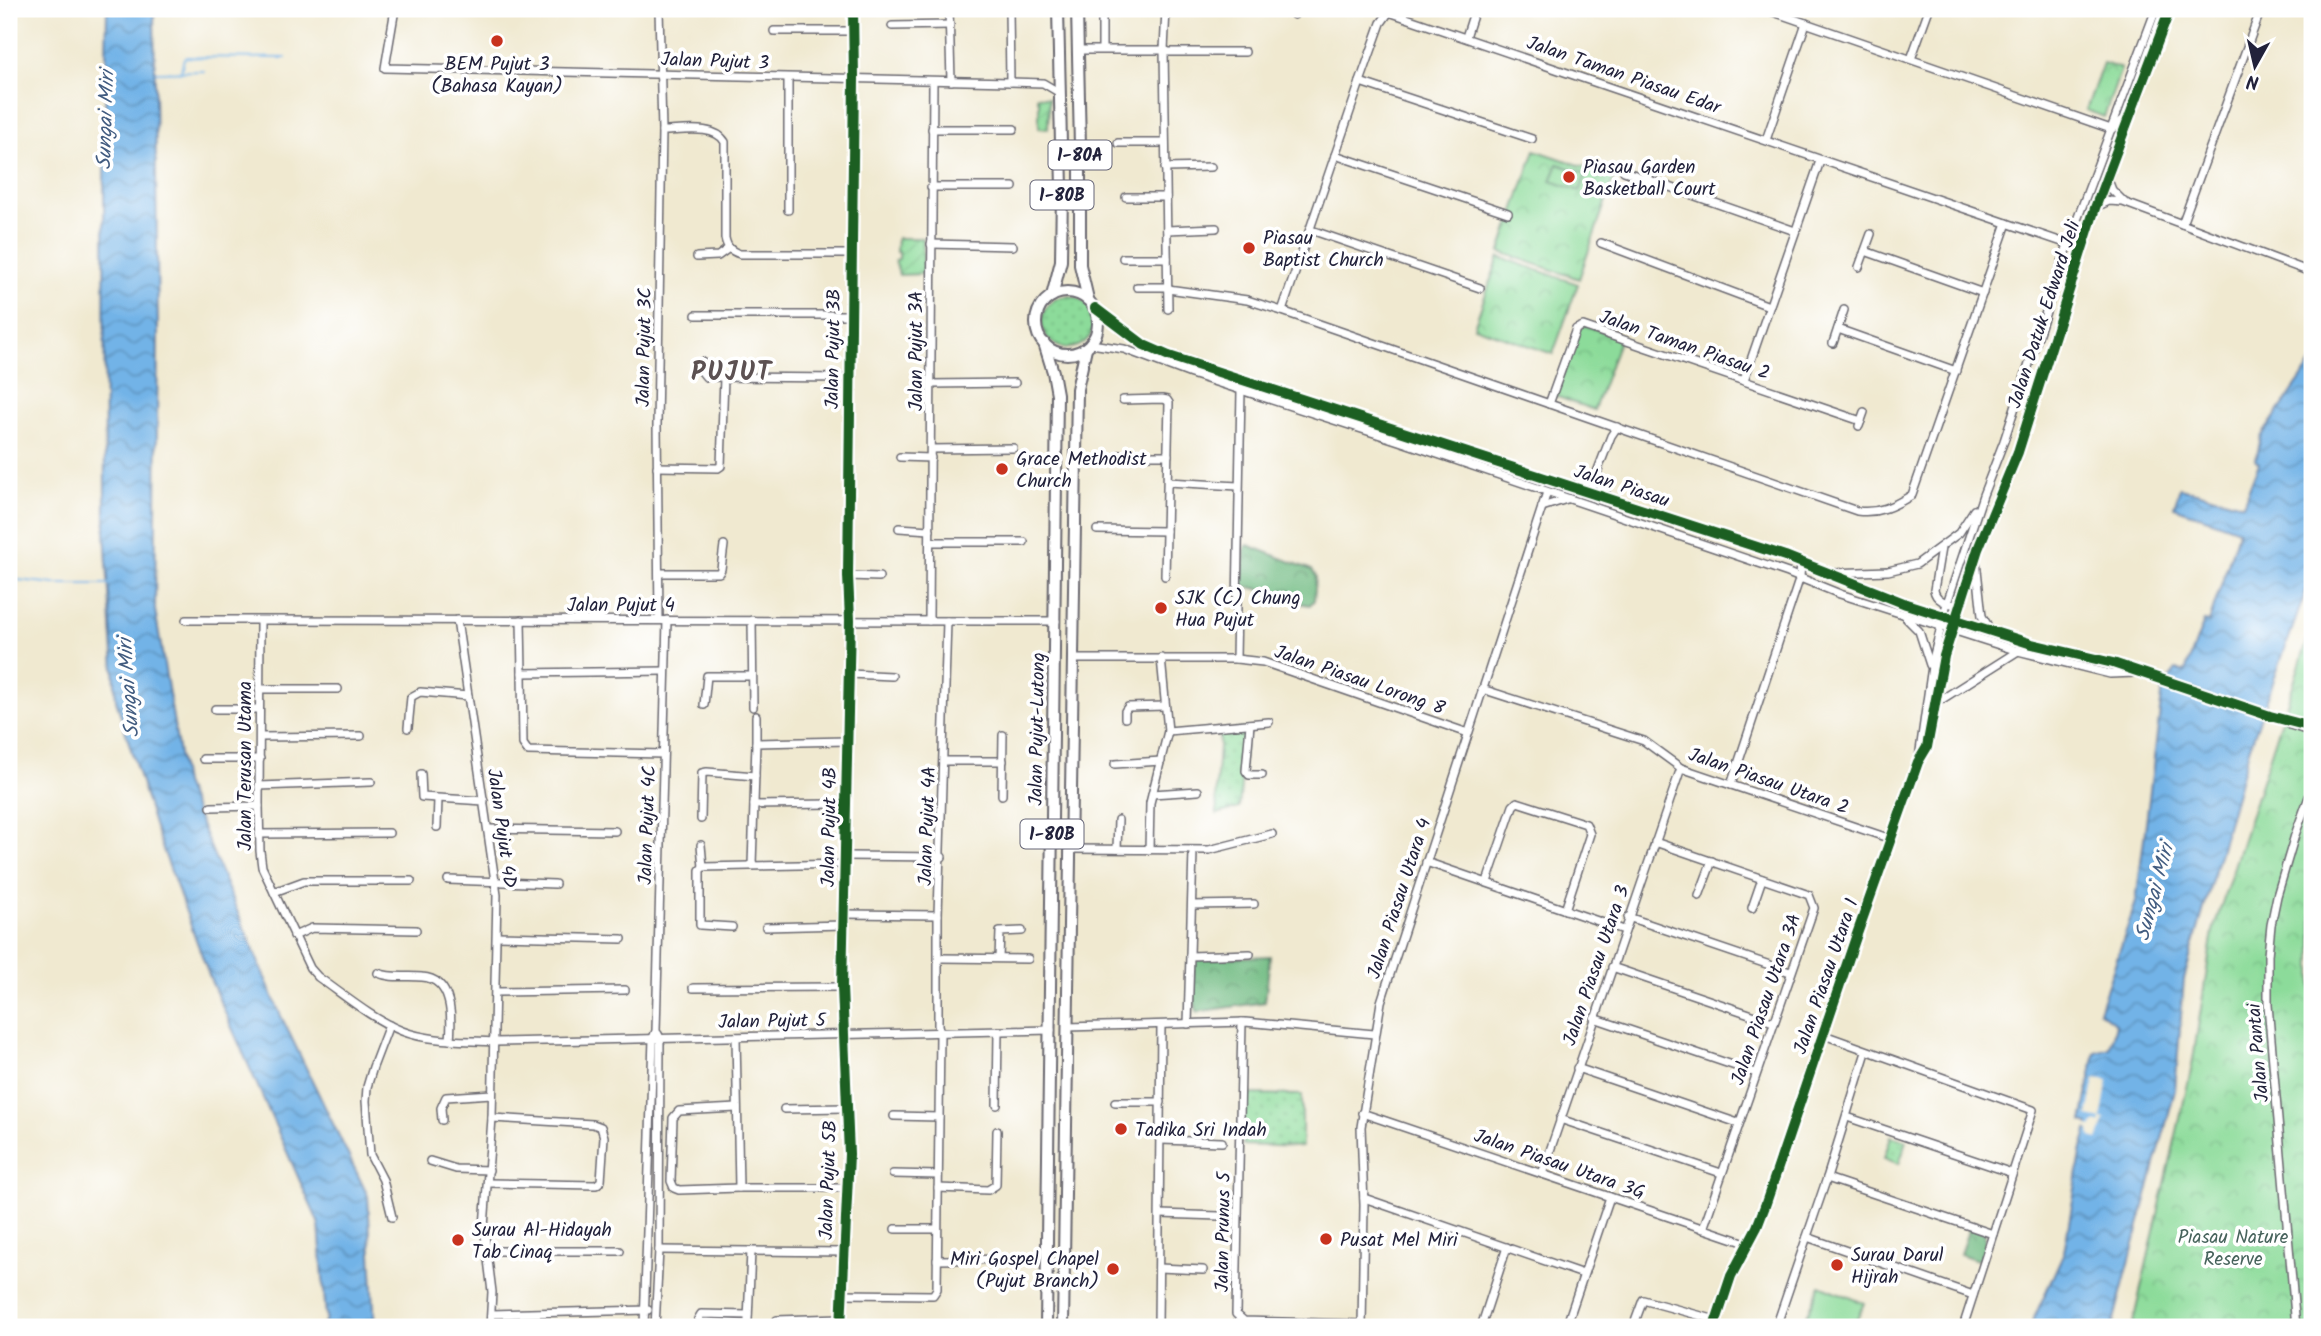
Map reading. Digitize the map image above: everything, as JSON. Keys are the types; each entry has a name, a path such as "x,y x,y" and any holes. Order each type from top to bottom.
{"highway":[{"name":"1-80B","path":"1052,296 1061,261 1058,9"},
{"name":"1-80A","path":"1077,9 1080,265 1091,304"},
{"path":"1070,292 1091,304 1099,320 1097,333 1088,346 1076,353 1064,354 1053,350 1039,335 1037,316 1040,307 1052,296 1070,292"},
{"name":"Jalan Pujut-Lutong","path":"1044,343 1057,394 1046,1327"},
{"name":"Jalan Pujut-Lutong","path":"1063,1327 1077,389 1088,346"}],"street":[{"name":"Jalan Pujut 3","path":"395,9 385,68 1043,83 1060,93"},
{"name":"Jalan Pujut 3C","path":"659,9 662,131 657,467 659,573 663,620"},
{"name":"Jalan Pujut 3B","path":"850,621 848,576 853,9"},
{"path":"949,9 951,81"},
{"path":"1009,9 1010,82"},
{"path":"1101,49 1102,9"},
{"path":"1166,9 1164,50 1168,309"},
{"path":"1465,37 1475,9"},
{"path":"1765,9 2111,129 2123,119 2164,9"},
{"path":"1911,59 1929,9"},
{"name":"Jalan Datuk Edward Jeli","path":"1940,626 2022,388 2068,244 2156,9"},
{"name":"Jalan Datuk Edward Jeli","path":"1951,630 1976,556 2018,452 2095,208 2170,9"},
{"path":"2182,225 2261,9"},
{"name":"Jalan Taman Piasau Edar","path":"1282,311 1360,82 1388,10 2068,244"},
{"path":"1766,140 1807,23"},
{"path":"892,26 950,25"},
{"path":"774,31 853,31"},
{"path":"1078,50 1245,52"},
{"path":"1043,83 1060,72"},
{"path":"788,78 788,210"},
{"name":"Jalan Pujut 3A","path":"929,621 933,81"},
{"path":"1360,82 1532,139"},
{"path":"932,129 1014,130"},
{"path":"662,131 713,131 724,138 725,238 729,248 740,254 851,254"},
{"path":"1118,144 1166,143"},
{"path":"1335,155 1508,213"},
{"path":"1744,380 1821,161"},
{"path":"1166,167 1212,167"},
{"path":"1625,172 1795,232"},
{"path":"2107,177 2112,190 2123,202"},
{"path":"931,187 1013,187"},
{"path":"1126,197 1166,197"},
{"path":"2095,208 2109,201 2123,202 2305,271"},
{"path":"1137,287 1168,288 1247,300 1868,513 1881,511 1912,495 2007,223"},
{"path":"1167,230 1216,228"},
{"path":"1311,230 1480,288"},
{"path":"2068,244 2088,230"},
{"path":"1859,268 1871,234"},
{"path":"1601,243 1769,306"},
{"path":"931,244 1013,246"},
{"path":"697,257 719,256 729,248"},
{"path":"1865,251 1983,293"},
{"path":"1123,258 1167,258"},
{"name":"Jalan Piasau","path":"1091,304 1155,351 1785,556 1906,604 2032,644 2113,663 2312,731"},
{"path":"1833,343 1844,310"},
{"path":"696,316 850,314"},
{"name":"Jalan Taman Piasau 2","path":"1549,404 1576,329 1583,326 1861,420"},
{"path":"1838,329 1956,371"},
{"name":"Jalan Piasau","path":"1088,346 1124,349 2018,651 2110,674 2139,673"},
{"path":"702,362 703,375 849,377"},
{"path":"2022,388 2042,374"},
{"path":"657,467 721,466 724,377"},
{"path":"931,384 1016,383"},
{"path":"1236,659 1241,390"},
{"path":"1123,400 1167,400 1170,403 1165,576"},
{"path":"1379,435 1382,426"},
{"path":"1595,507 1589,494 1611,436 1617,428"},
{"path":"900,457 1013,448"},
{"path":"1119,455 1168,455"},
{"path":"1598,470 1600,484 1612,501"},
{"path":"1542,478 1547,492"},
{"path":"1567,486 1594,479"},
{"path":"1168,482 1238,486"},
{"path":"1533,487 1541,510 1568,499"},
{"name":"Jalan Piasau Utara 4","path":"1362,1326 1364,1198 1360,1146 1362,1113 1381,1002 1547,492"},
{"path":"1827,573 1888,571 1917,564 1965,526 1983,495"},
{"path":"899,528 930,530"},
{"path":"1097,530 1166,531"},
{"path":"930,542 1024,542"},
{"path":"659,573 719,573 724,545"},
{"path":"1941,547 1934,590 1938,599 1959,606"},
{"path":"1741,558 1789,569 1792,562 1785,556"},
{"path":"1976,556 1982,616 1991,631"},
{"path":"1731,785 1800,577 1801,562"},
{"path":"1788,573 1795,592"},
{"path":"848,576 879,577"},
{"path":"1795,592 1819,585"},
{"path":"1900,613 1919,631 1932,672"},
{"name":"Jalan Pujut 4","path":"186,620 1056,621"},
{"name":"Jalan Pujut 4D","path":"457,620 496,882 495,1042 484,1227 492,1292 490,1327"},
{"path":"521,620 523,744 528,751 663,754"},
{"name":"Jalan Pujut 4C","path":"656,1036 665,671 663,620"},
{"path":"752,621 753,707"},
{"name":"Jalan Pujut 4B","path":"843,1034 850,621"},
{"name":"Jalan Pujut 4A","path":"842,1294 933,1295 937,1289 940,1032 938,915 942,857 947,621"},
{"name":"Jalan Terusan Utama","path":"260,622 259,806 262,867 310,968 389,1025 411,1034 450,1040 495,1042"},
{"name":"Jalan Piasau Utara 1","path":"1919,762 1940,626"},
{"name":"Jalan Piasau Utara 1","path":"1715,1323 1731,1276 1765,1206 1891,839 1927,747 1951,630"},
{"path":"1936,703 2018,651"},
{"path":"1149,850 1152,794 1168,731 1161,658"},
{"name":"Jalan Piasau Lorong 8","path":"1072,659 1236,659 1263,662 1468,733"},
{"path":"522,673 665,671"},
{"path":"849,674 892,676"},
{"path":"704,705 707,676 752,676"},
{"path":"259,689 338,689"},
{"name":"Jalan Piasau Utara 2","path":"1482,689 1644,741 1681,768 1891,839"},
{"path":"408,728 413,694 420,692 468,696"},
{"path":"1125,718 1128,707 1165,706"},
{"path":"215,709 259,709"},
{"path":"752,865 756,716"},
{"path":"1168,731 1269,722"},
{"path":"1250,724 1246,771 1249,775 1262,775"},
{"path":"1002,794 1003,735"},
{"path":"260,737 361,736"},
{"path":"756,743 847,741"},
{"path":"203,759 260,759"},
{"path":"944,761 1003,761"},
{"path":"1115,764 1161,761"},
{"name":"Jalan Piasau Utara 3","path":"1542,1174 1681,768"},
{"path":"701,819 702,774 706,772 755,776"},
{"path":"421,774 422,797 484,801"},
{"path":"259,786 371,782"},
{"name":"Jalan Pantai","path":"2296,1327 2269,1004 2268,955 2277,896 2311,793 2312,782"},
{"path":"1152,794 1198,791"},
{"path":"437,827 438,799"},
{"path":"1487,883 1513,806 1517,802 1586,824 1590,834 1565,910"},
{"path":"754,806 834,804"},
{"path":"211,807 259,806"},
{"path":"1117,849 1118,820"},
{"path":"489,829 615,831"},
{"path":"260,834 389,833"},
{"path":"1069,849 1209,850 1272,834"},
{"name":"Jalan Piasau Utara 3A","path":"1655,842 1808,895 1814,908 1703,1229"},
{"path":"701,845 703,867 700,870 700,925 732,927"},
{"path":"1188,1024 1193,851"},
{"path":"703,867 942,857"},
{"path":"1699,896 1712,861"},
{"path":"1426,862 1624,930"},
{"path":"1752,908 1762,878"},
{"path":"448,880 555,884"},
{"path":"274,892 304,881 411,881"},
{"path":"1192,905 1254,904"},
{"path":"843,914 938,915"},
{"path":"1628,917 1790,972"},
{"path":"766,927 843,925"},
{"path":"294,936 312,928 416,930"},
{"path":"999,958 1000,932 1022,931"},
{"path":"497,936 622,939"},
{"path":"1190,956 1250,954"},
{"path":"940,958 1028,959"},
{"path":"1612,967 1773,1022"},
{"path":"378,973 387,976 426,976 443,990 449,1000 452,1019 450,1040"},
{"path":"692,988 842,987"},
{"path":"496,992 625,990"},
{"path":"1594,1018 1756,1073"},
{"path":"1067,1027 1242,1022 1374,1034"},
{"name":"Jalan Prunus 5","path":"1242,1022 1236,1314 1244,1321 1362,1326"},
{"path":"389,1025 373,1067 366,1101 370,1155 383,1180 392,1217"},
{"path":"1158,1327 1161,1025"},
{"name":"Jalan Pujut 5","path":"495,1042 656,1036 736,1037 1051,1030"},
{"path":"997,1105 998,1031"},
{"name":"Jalan Pujut 5B","path":"841,1323 849,1154 843,1034"},
{"path":"1824,1035 2033,1110 1963,1327"},
{"path":"655,1327 659,1250 656,1036"},
{"path":"644,1327 656,1036"},
{"path":"736,1037 739,1188"},
{"path":"1776,1327 1847,1117 1866,1052"},
{"path":"1577,1068 1738,1123"},
{"path":"442,1120 441,1108 446,1097 492,1094"},
{"path":"1115,1102 1161,1102"},
{"path":"737,1108 679,1111 675,1114 671,1181 674,1188 847,1188"},
{"path":"784,1109 847,1108"},
{"name":"Jalan Piasau Utara 3G","path":"1362,1113 1746,1243"},
{"path":"894,1116 939,1117"},
{"path":"1847,1117 2012,1173"},
{"path":"488,1183 596,1185 601,1181 601,1127 593,1124 492,1118"},
{"path":"1560,1119 1721,1174"},
{"path":"938,1188 988,1189 996,1185 997,1130"},
{"path":"1161,1140 1222,1142"},
{"path":"430,1161 456,1169 489,1170"},
{"path":"893,1174 938,1175"},
{"path":"1827,1178 1993,1234"},
{"path":"1566,1327 1609,1197"},
{"path":"1364,1198 1583,1274"},
{"path":"1160,1214 1219,1216"},
{"path":"895,1229 937,1229"},
{"path":"1807,1237 1973,1295"},
{"path":"1481,1327 1507,1247"},
{"path":"659,1250 843,1252"},
{"path":"488,1251 620,1251"},
{"path":"748,1315 701,1314 698,1319 701,1322 748,1326 751,1251"},
{"path":"937,1260 1027,1259"},
{"path":"1159,1268 1203,1270"},
{"path":"1633,1327 1643,1300 1715,1323"},
{"path":"492,1314 656,1310"},
{"path":"777,1320 841,1323"}],"green space":[{"path":"2103,63 2121,69 2104,117 2086,110"},
{"path":"1037,96 1049,98 1048,129 1039,128"},
{"path":"1535,150 1614,177 1579,279 1500,252"},
{"name":"Piasau Garden Basketball Court","path":"1558,164 1586,174 1580,191 1551,181"},
{"path":"897,238 923,238 923,274 899,275 895,260 899,259 899,252 896,252"},
{"path":"1499,257 1578,284 1553,354 1474,327"},
{"path":"1068,296 1078,298 1086,304 1092,312 1092,332 1086,340 1078,346 1068,348 1058,346 1050,340 1044,332 1042,322 1044,312 1050,304 1058,298"},
{"path":"1581,324 1620,338 1594,410 1555,396"},
{"path":"1248,545 1312,570 1316,576 1314,600 1310,605 1298,603 1296,598 1244,586 1245,547"},
{"name":"Piasau Nature Reserve","path":"2312,627 2312,1327 2132,1327 2192,1066 2213,931"},
{"path":"1246,729 1239,808 1217,814 1220,732"},
{"path":"1270,956 1265,1002 1197,1012 1193,995 1194,959"},
{"path":"1245,1094 1302,1095 1302,1147 1243,1145"},
{"path":"1891,1136 1907,1141 1899,1164 1884,1158"},
{"path":"1969,1228 1985,1233 1985,1249 1980,1261 1960,1254"},
{"path":"1820,1285 1864,1303 1854,1327 1802,1327"}],"water":[{"name":"Sungai Miri","path":"107,9 154,9 158,331 155,610 184,784 281,1016 368,1196 375,1327 323,1327 326,1318 319,1224 212,983 154,825 116,700 105,533 104,164"},
{"name":"Sungai Miri","path":"2312,363 2312,574 2249,749 2184,979 2175,1090 2112,1327 2030,1327 2064,1252 2082,1148 2089,1124 2082,1122 2095,1052 2110,1048 2116,1024 2099,1011 2136,902 2163,687 2176,670 2185,672 2204,621 2209,622 2239,530 2174,507 2180,488 2243,504 2259,463 2256,460 2261,437"}],"pier":[{"path":"2095,1078 2108,1080 2101,1118 2105,1119 2098,1140 2091,1138 2090,1131 2081,1125 2092,1127 2096,1122 2100,1123 2101,1119 2088,1116"}],"waterway":[{"path":"181,71 184,58 187,57 286,58"},
{"path":"156,72 204,71"},
{"path":"9,579 55,584 109,584"}],"cycle path":[{"path":"841,1327 849,1154 842,987 850,620 848,576 853,9"},
{"path":"1714,1327 1731,1276 1765,1206 1856,937 1918,762 1927,747 1944,656 1978,549 2018,452 2095,208 2170,9"},
{"path":"1095,308 1144,345 1169,356 1785,556 1906,604 2032,644 2113,663 2270,716 2312,727"}],"place":[{"name":"BEM Pujut 3 (Bahasa Kayan)","path":"497,41"},
{"name":"Piasau Garden Basketball Court","path":"1569,177"},
{"name":"Piasau Baptist Church","path":"1249,248"},
{"name":"Grace Methodist Church","path":"1002,469"},
{"name":"SJK (C) Chung Hua Pujut","path":"1161,608"},
{"name":"Tadika Sri Indah","path":"1121,1129"},
{"name":"Pusat Mel Miri","path":"1326,1239"},
{"name":"Surau Al-Hidayah Tab Cinaq","path":"458,1240"},
{"name":"Surau Darul Hijrah","path":"1837,1265"},
{"name":"Miri Gospel Chapel (Pujut Branch)","path":"1113,1269"}],"district":[{"name":"PUJUT","path":"732,371"}]}
